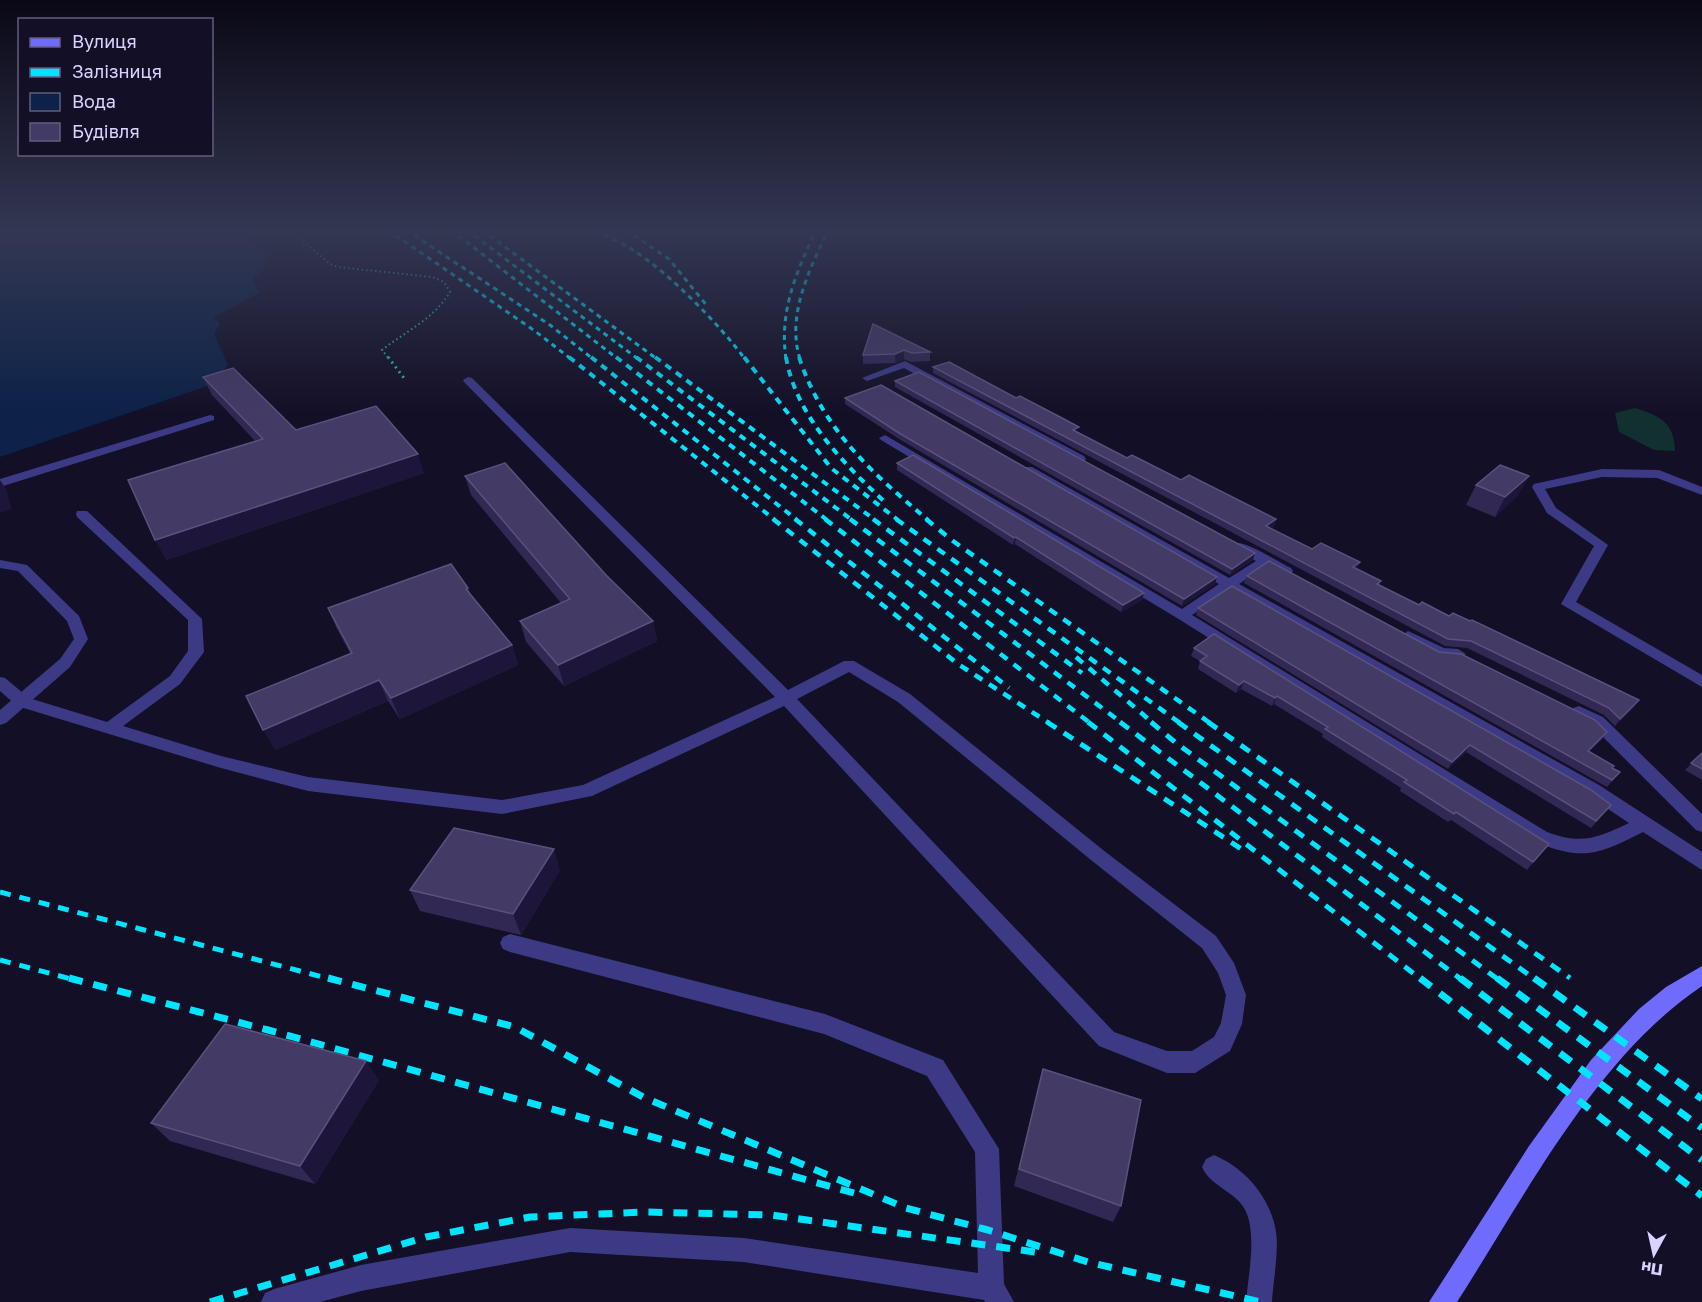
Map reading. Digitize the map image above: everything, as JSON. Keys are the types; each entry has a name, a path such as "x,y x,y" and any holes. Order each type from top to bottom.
{"main road":[{"path":"1442,1302 1551,1134 1593,1078 1642,1022 1680,989 1702,975"}],"street":[{"path":"888,390 867,378 904,364 1090,465"},
{"path":"0,682 23,702 221,762 308,784 502,807 586,791 786,698 849,665 904,698 1097,855 1209,942 1227,969 1236,995 1231,1024 1222,1044 1195,1062 1167,1062 1107,1039 786,698 468,380"},
{"path":"0,483 210,418"},
{"path":"885,438 1182,615 1553,842 1590,849 1644,824"},
{"path":"1012,460 1593,790 1702,862"},
{"path":"1702,491 1659,474 1602,473 1538,487 1551,510 1601,544 1568,604 1702,682"},
{"path":"82,514 195,619 196,652 174,680 110,728"},
{"path":"1224,538 1297,577"},
{"path":"1182,615 1266,560"},
{"path":"0,564 22,568 74,619 81,639 65,663 23,702 0,719"},
{"path":"1400,632 1441,653 1461,654 1471,659"},
{"path":"1566,706 1597,722 1702,825"},
{"path":"274,1302 362,1278 570,1240 744,1250 863,1266 996,1295 987,1149 935,1068 825,1024 510,943"},
{"path":"1214,1167 1252,1198 1264,1232 1259,1302"}],"path":[{"path":"405,378 382,350 399,335 428,319 445,304 449,291"}],"green space":[{"path":"1635,408 1652,414 1664,422 1672,433 1675,451 1654,450 1619,432 1615,413"}],"water":[{"path":"0,291 258,291 259,293 214,317 220,324 214,334 228,365 210,385 0,457"}],"building":[{"path":"873,324 930,352 912,353 904,350 895,354 863,355"},
{"path":"949,362 1016,398 1020,396 1079,427 1073,430 1127,458 1132,455 1181,480 1189,475 1276,519 1266,526 1312,549 1321,543 1360,562 1353,567 1381,581 1377,584 1419,605 1422,602 1449,616 1453,613 1472,620 1639,700 1620,719 1609,708 1471,641 1448,639 933,367"},
{"path":"233,368 296,430 376,406 418,454 155,540 128,480 263,439 203,377"},
{"path":"919,372 1255,553 1232,569 895,381"},
{"path":"881,385 1217,577 1184,599 899,433 845,398"},
{"path":"913,455 1144,593 1123,605 897,463"},
{"path":"505,463 607,576 653,621 558,665 520,621 570,599 465,476"},
{"path":"1500,465 1529,476 1505,497 1476,485"},
{"path":"1269,561 1439,652 1461,654 1595,720 1607,732 1588,751 1620,772 1612,780 1247,576"},
{"path":"451,564 468,588 466,589 512,645 391,698 379,680 263,730 246,696 352,653 328,608"},
{"path":"1232,586 1591,790 1611,805 1596,821 1470,745 1452,762 1198,608"},
{"path":"1214,634 1549,844 1533,862 1456,812 1454,814 1404,782 1407,780 1277,696 1275,698 1244,681 1239,685 1200,661 1207,656 1194,648"},
{"path":"1702,753 1702,769 1691,763"},
{"path":"454,828 554,849 513,914 410,890"},
{"path":"225,1024 366,1061 300,1166 151,1123"},
{"path":"1043,1069 1141,1100 1121,1206 1019,1169"}],"railway":[{"path":"476,291 571,359"},
{"path":"498,291 550,325 593,359"},
{"path":"530,291 618,359"},
{"path":"548,291 638,359"},
{"path":"564,291 657,359"},
{"path":"683,291 708,315 745,359"},
{"path":"695,291 708,307"},
{"path":"786,359 785,325 792,291"},
{"path":"800,359 796,342 796,326 803,291"},
{"path":"569,357 775,520"},
{"path":"591,357 797,520"},
{"path":"616,357 827,520"},
{"path":"636,357 852,520"},
{"path":"655,357 875,520"},
{"path":"744,357 831,468 898,520"},
{"path":"786,357 791,379 811,420 839,456 887,504"},
{"path":"799,357 821,407 835,428 868,467 928,520"},
{"path":"773,519 958,664 1049,723"},
{"path":"795,519 1009,688"},
{"path":"825,519 1090,723"},
{"path":"850,519 1122,723"},
{"path":"873,519 1082,673"},
{"path":"896,519 1180,723"},
{"path":"926,519 953,541 1210,723"},
{"path":"1076,657 1153,723"},
{"path":"1047,722 1246,852"},
{"path":"1088,722 1422,980"},
{"path":"1120,722 1462,980"},
{"path":"1151,722 1176,743 1499,980"},
{"path":"1178,722 1536,980"},
{"path":"1208,722 1570,978"},
{"path":"0,892 334,980"},
{"path":"0,960 75,980"},
{"path":"69,978 268,1030 854,1193"},
{"path":"328,978 515,1027 643,1097 906,1208 988,1230 1088,1262 1261,1302"},
{"path":"1420,978 1702,1196"},
{"path":"1460,978 1702,1160"},
{"path":"1497,978 1702,1128"},
{"path":"1534,978 1702,1099"},
{"path":"210,1302 426,1237 530,1217 644,1212 771,1215 1035,1252"}]}
